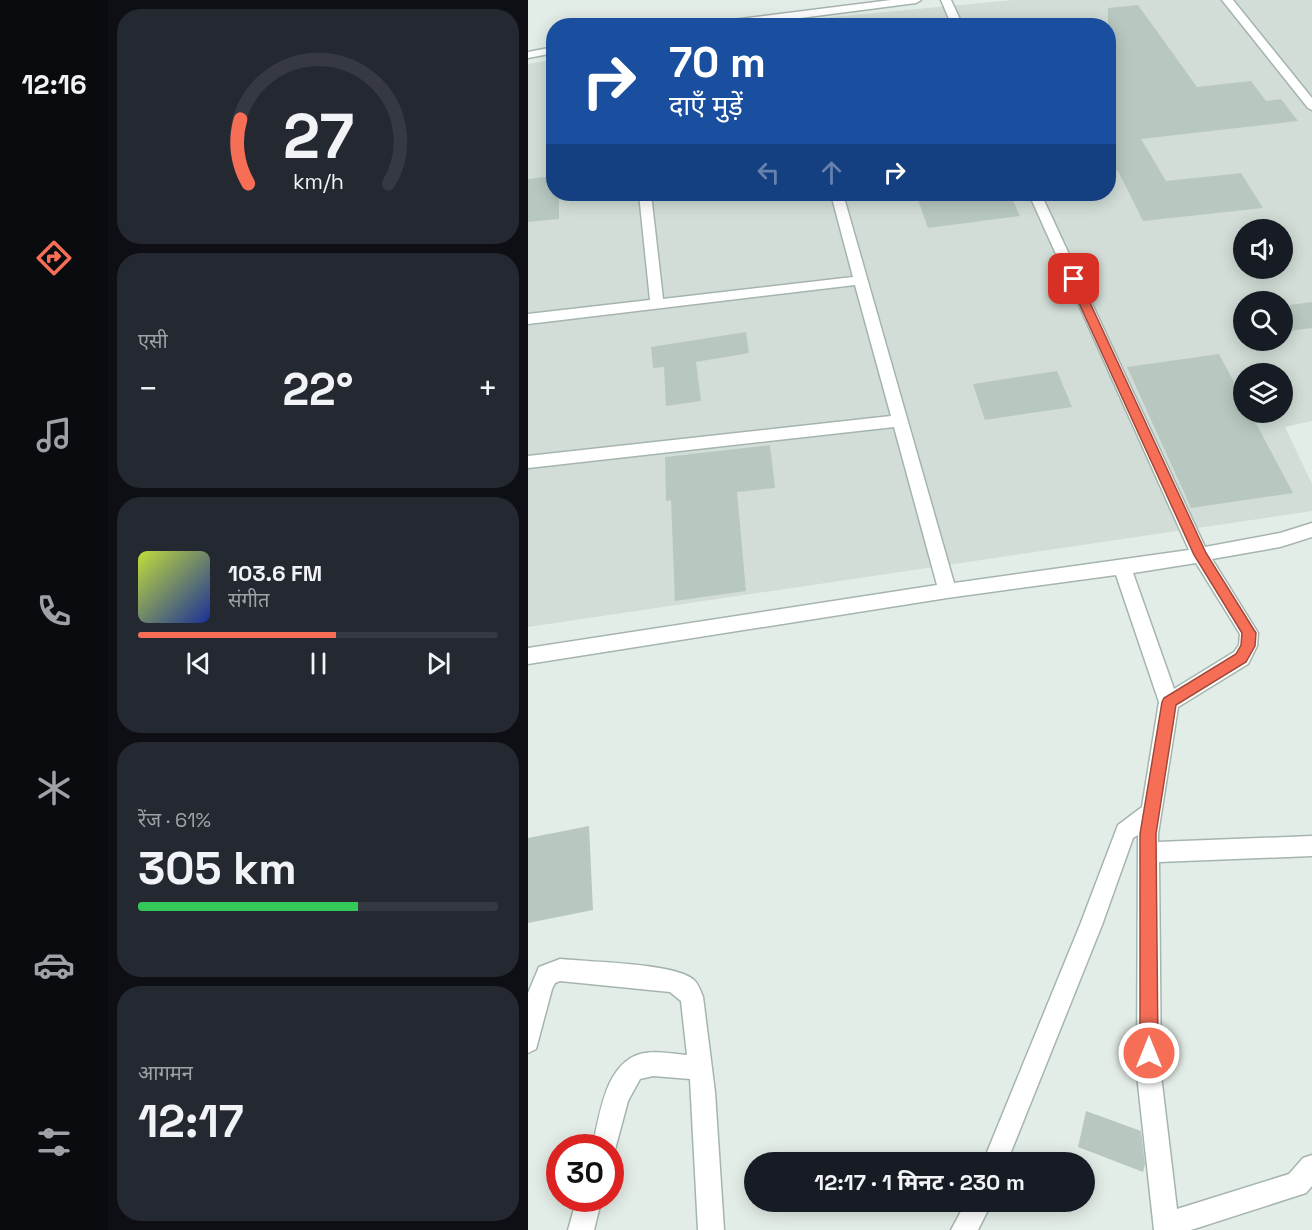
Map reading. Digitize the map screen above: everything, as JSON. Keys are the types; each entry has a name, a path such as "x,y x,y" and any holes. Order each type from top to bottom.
{"street":[{"path":"802,18 916,0"},
{"path":"946,0 954,18"},
{"path":"1227,0 1312,106"},
{"path":"528,55 546,52"},
{"path":"646,201 657,304"},
{"path":"839,201 947,591"},
{"path":"1038,201 1200,555 1249,633 1248,646 1241,658 1169,702"},
{"path":"528,319 861,280"},
{"path":"528,462 900,421"},
{"path":"528,656 947,591 1122,567 1310,536"},
{"path":"1122,567 1169,702 1151,812 1148,852 1149,1075 1166,1228 1297,1184 1312,1167"},
{"path":"999,1152 1086,936 1125,832 1151,812"},
{"path":"1148,852 1312,846"},
{"path":"528,1041 541,986 547,975 560,970 672,981 686,988 692,997 700,1068 711,1230"},
{"path":"608,1134 622,1081 630,1070 641,1065 700,1068"},
{"path":"581,1230 586,1212"},
{"path":"964,1230 974,1212"}],"shaded area":[{"path":"1013,0 1312,0 1312,421 1285,427 1312,484 1312,511 528,627 528,64 546,61 546,201 1116,201 1116,18 821,18"}],"building":[{"path":"1138,5 1197,87 1251,81 1266,101 1281,99 1298,121 1141,139 1166,181 1241,173 1263,208 1143,221 1118,171 1116,171 1116,18 1108,18 1108,8"},
{"path":"546,177 546,201 559,201 559,219 528,222 528,179"},
{"path":"918,201 1013,201 1020,216 928,228"},
{"path":"1312,302 1312,328 1293,331 1293,305"},
{"path":"746,332 749,353 696,362 701,401 666,406 664,367 653,368 651,347"},
{"path":"1219,354 1233,380 1233,423 1256,423 1293,493 1191,508 1127,367"},
{"path":"1057,371 1072,407 985,420 973,384"},
{"path":"770,445 775,488 737,492 746,591 675,601 671,500 666,501 665,457"},
{"path":"589,826 593,910 528,923 528,838"},
{"path":"1086,1111 1141,1131 1145,1164 1143,1172 1095,1152 1078,1147"}],"route":[{"path":"1074,279 1200,555 1249,633 1248,646 1241,658 1169,702 1148,834 1149,1053"}]}
